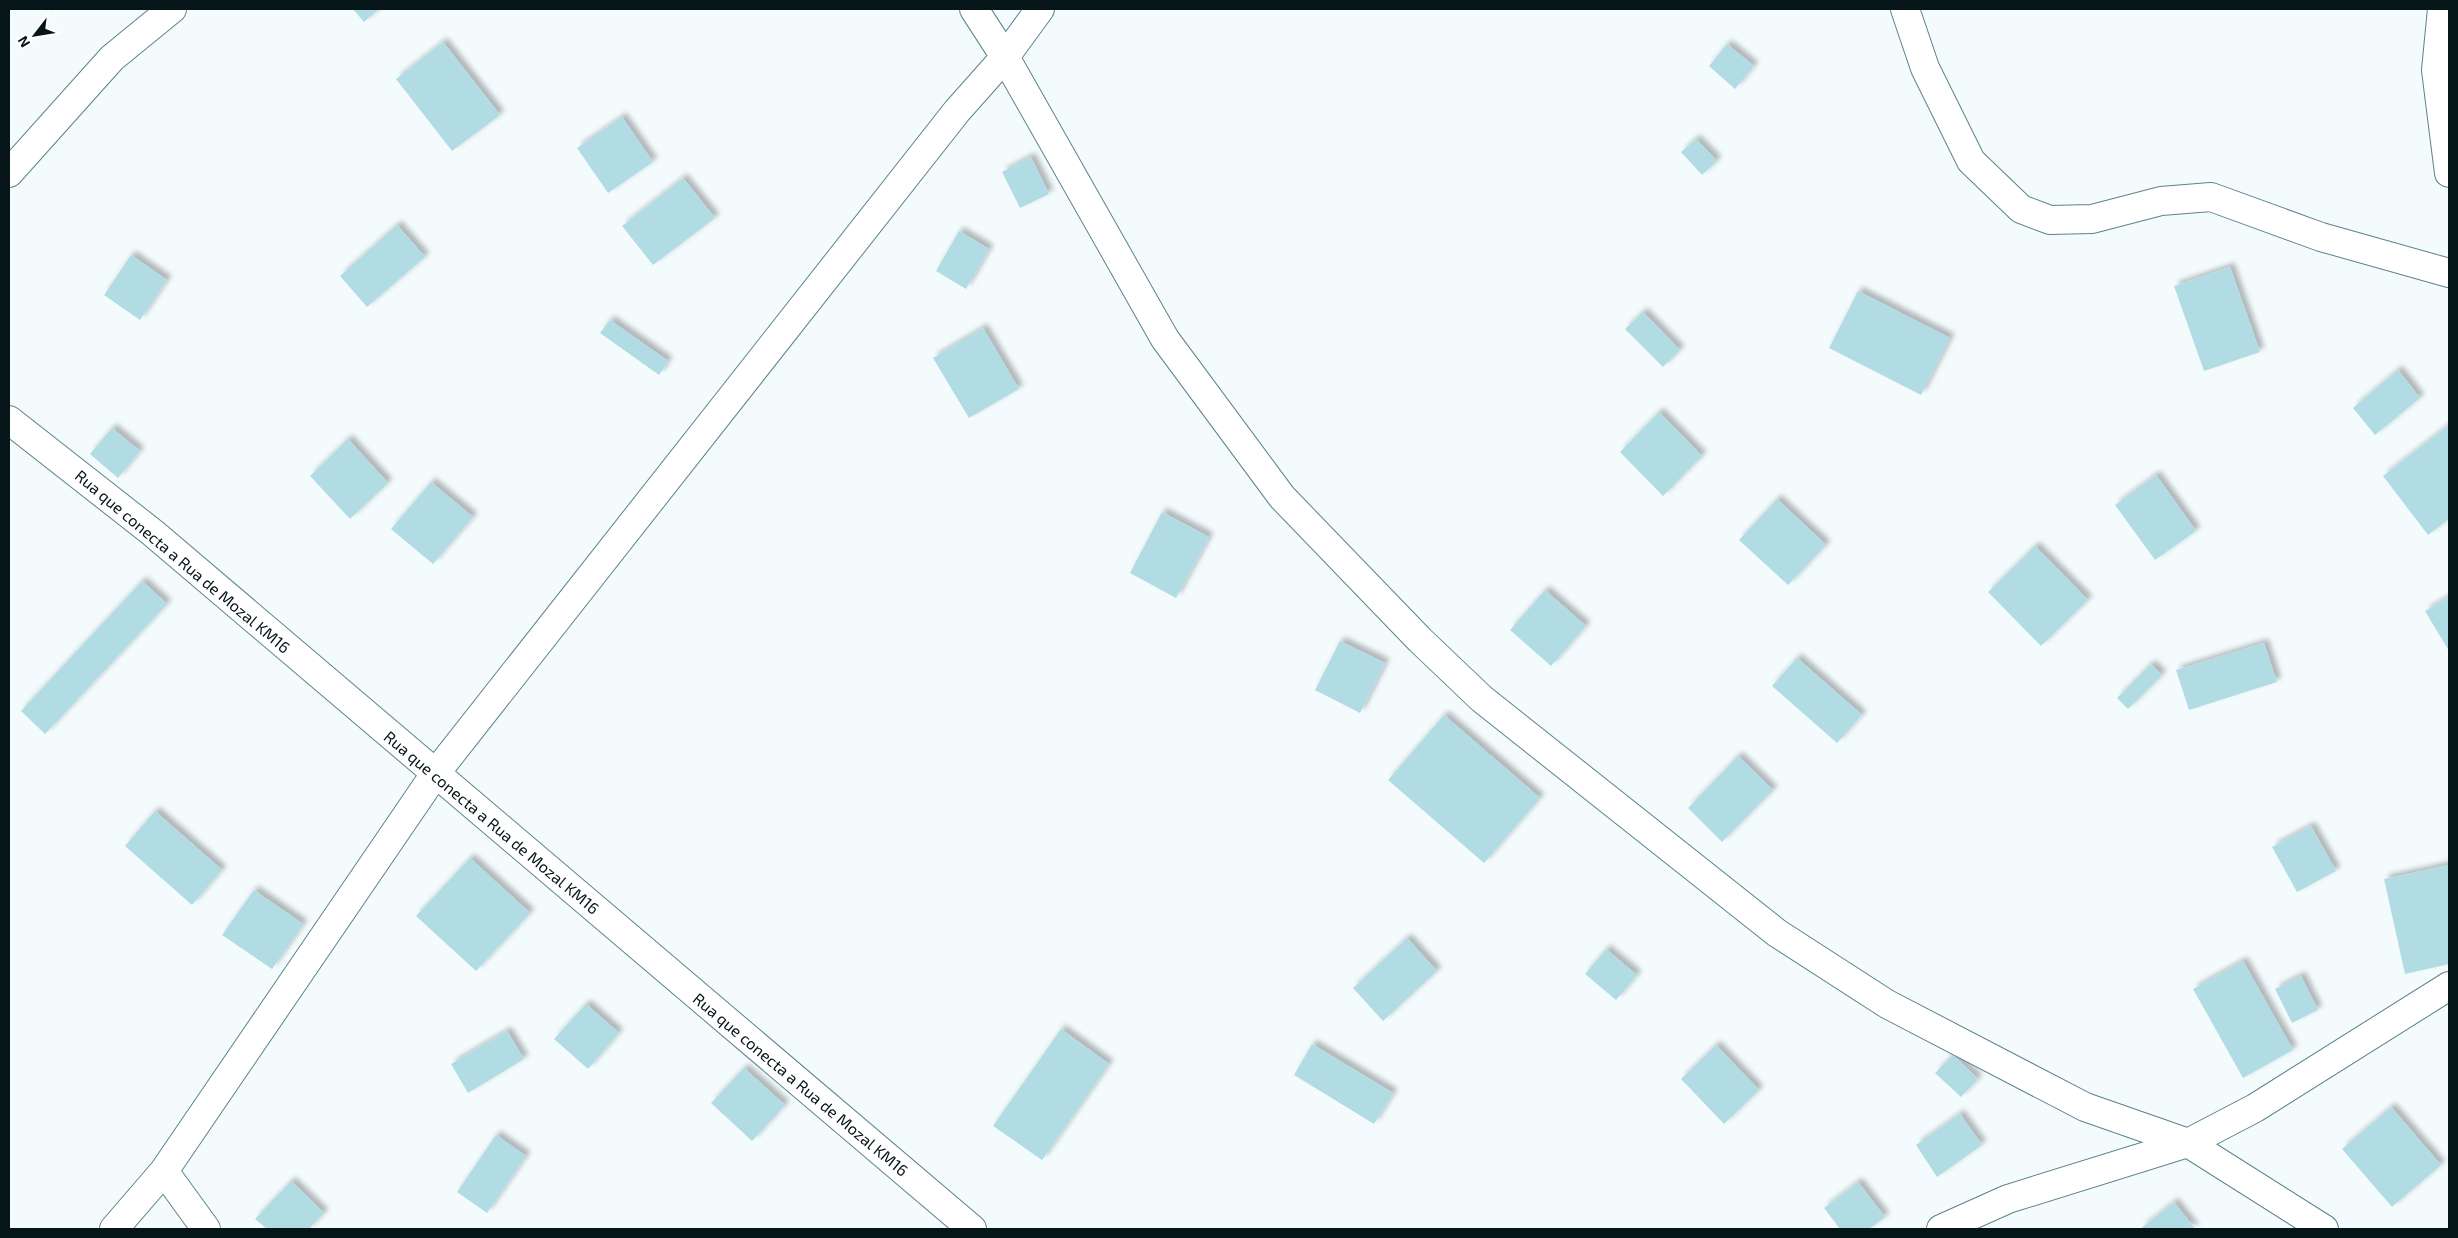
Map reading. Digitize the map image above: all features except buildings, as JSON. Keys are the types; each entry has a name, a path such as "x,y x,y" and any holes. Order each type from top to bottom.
{"street":[{"path":"9,173 112,58 172,9"},
{"path":"974,9 1005,57 1165,339 1282,497 1420,640 1482,699 1777,933 1887,1004 2085,1107 2188,1143 2324,1229"},
{"path":"114,1229 164,1171 435,774 957,111 1005,57 1040,9"},
{"path":"1905,9 1925,68 1971,161 2021,209 2050,220 2092,219 2161,201 2211,197 2321,237 2449,273"},
{"path":"2442,9 2436,70 2449,173"},
{"name":"Rua que conecta a Rua de Mozal KM16","path":"9,420 153,533 972,1229"},
{"path":"1940,1229 2008,1199 2188,1143 2255,1108 2449,986"},
{"path":"164,1171 206,1229"}]}
